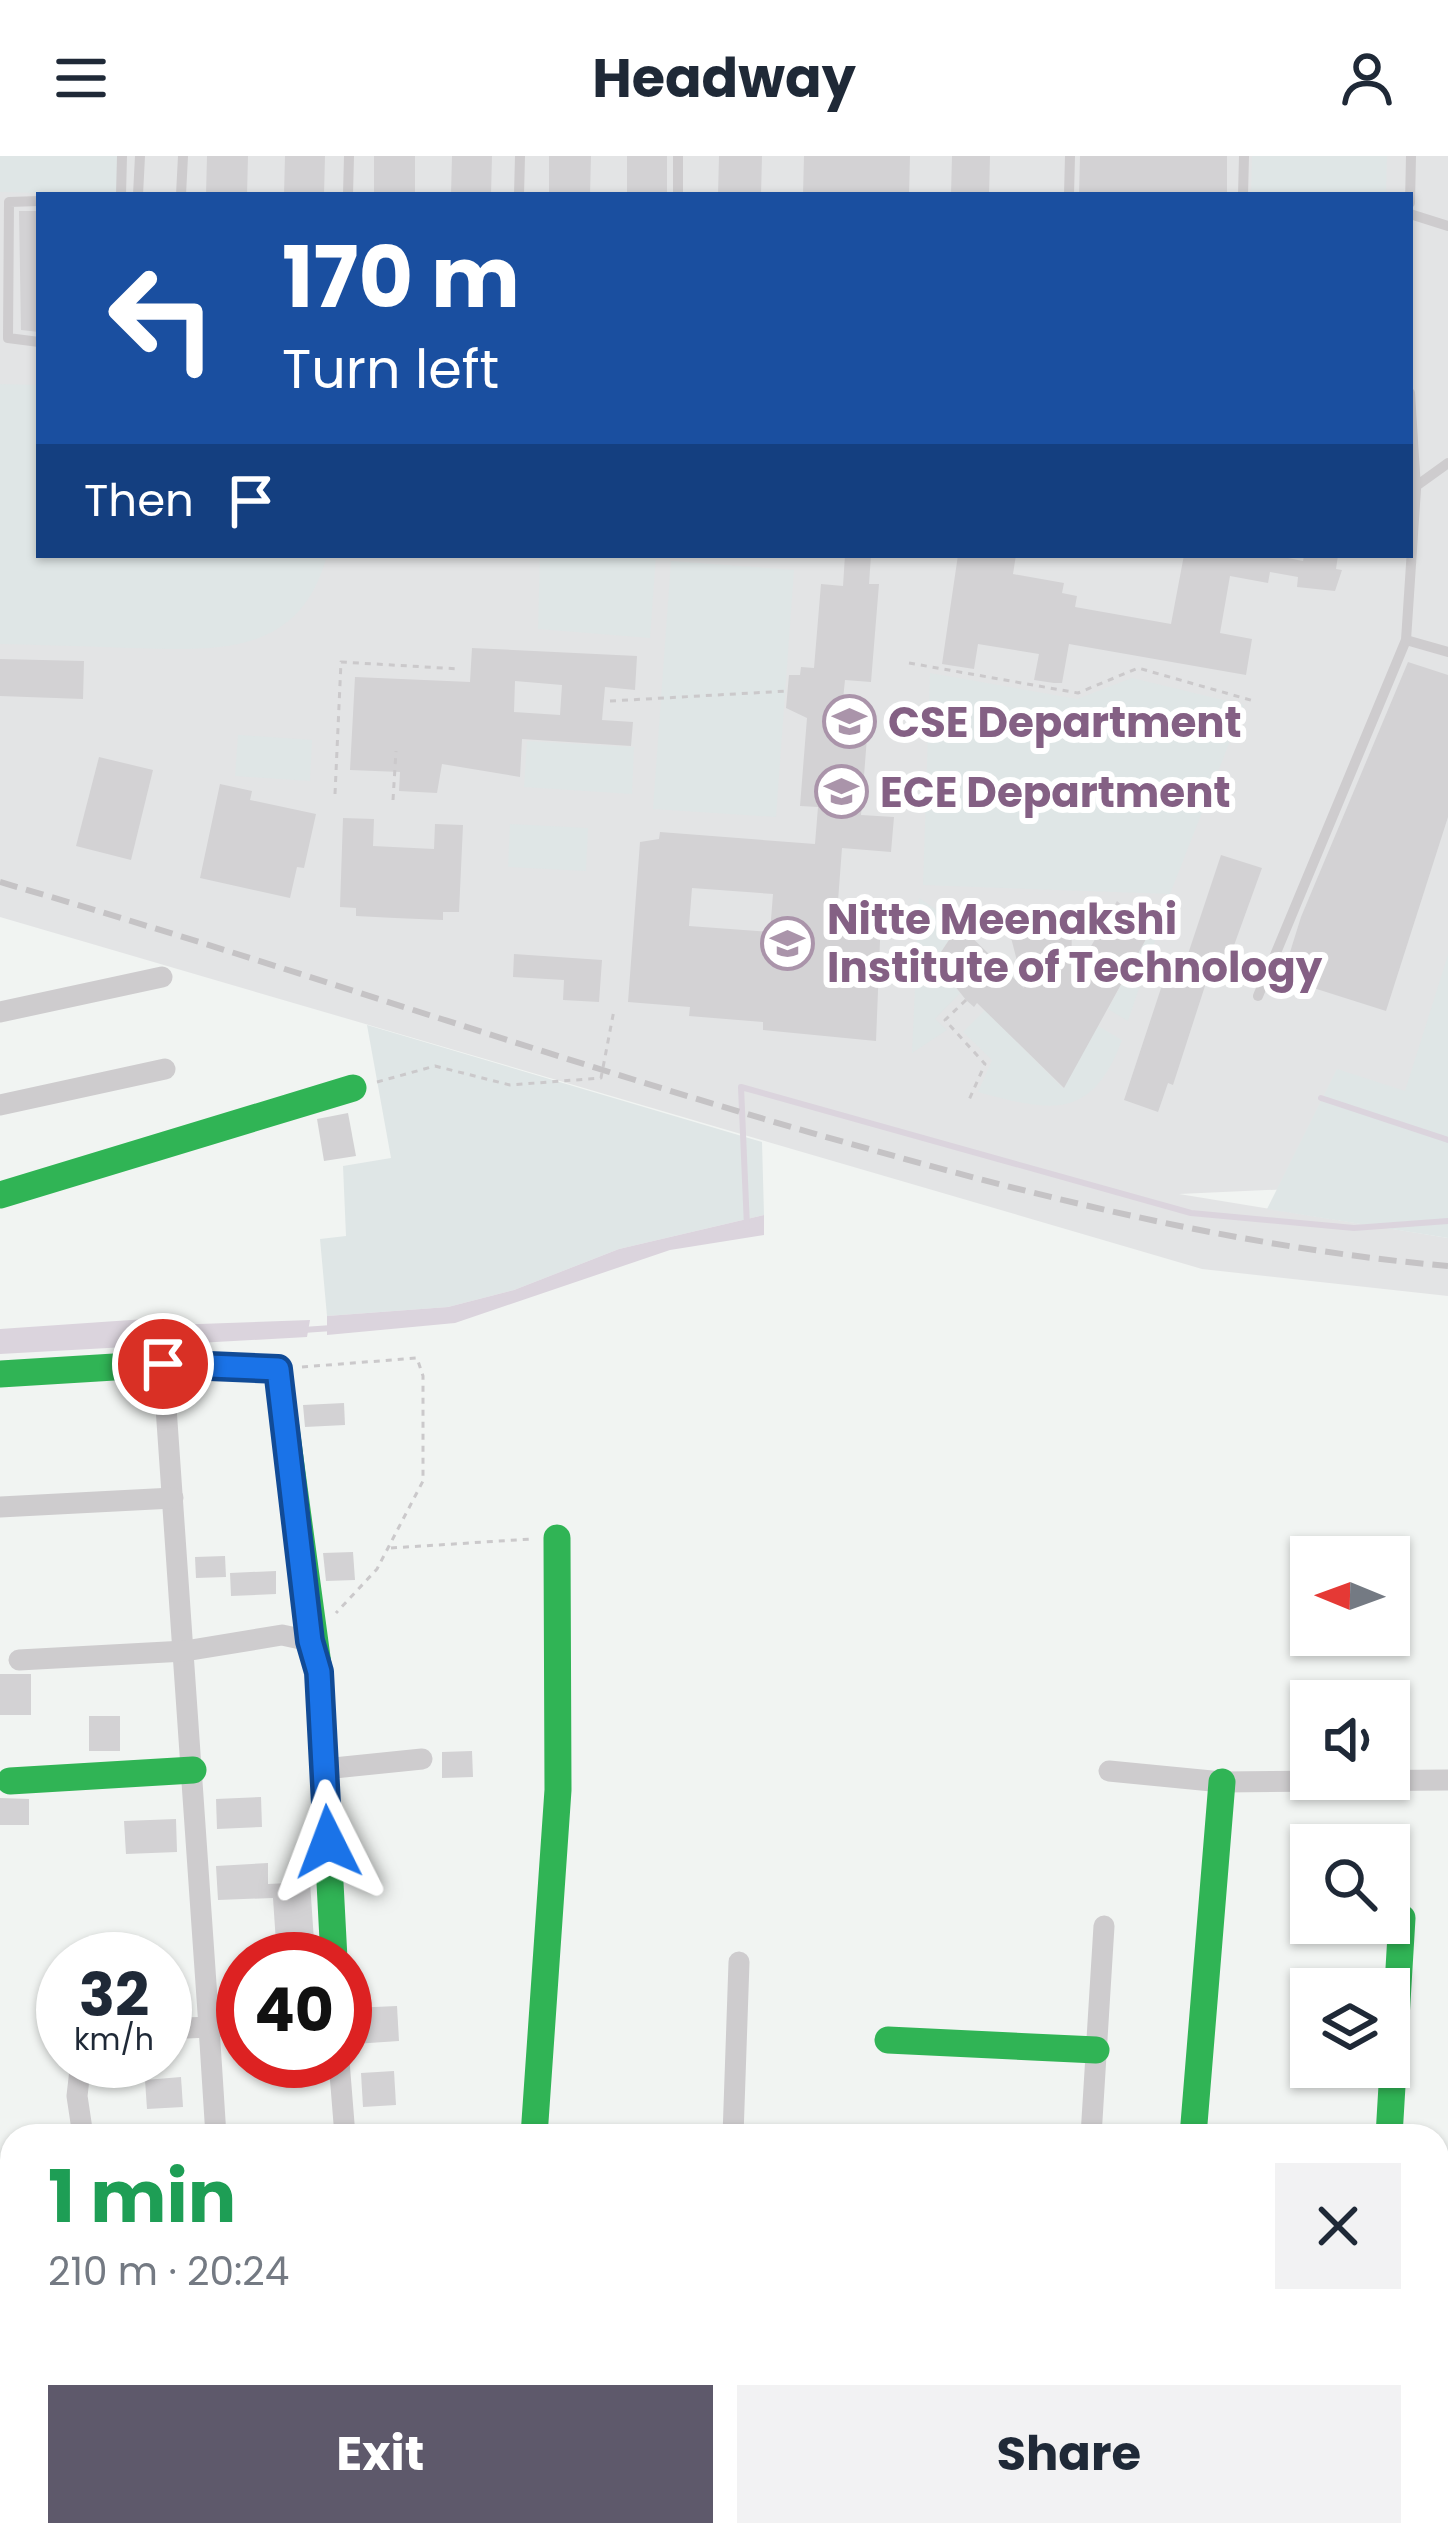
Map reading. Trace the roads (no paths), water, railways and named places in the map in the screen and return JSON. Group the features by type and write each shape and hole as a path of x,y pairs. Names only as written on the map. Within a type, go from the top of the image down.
{"street":[{"path":"0,1012 162,977"},
{"path":"0,1106 165,1069"},
{"path":"0,1195 353,1088"},
{"path":"163,1364 215,2124"},
{"path":"0,1374 163,1364 278,1369 310,1641 319,1672 333,1932"},
{"path":"0,1508 173,1498"},
{"path":"535,2124 558,1790 556,1538"},
{"path":"19,1660 185,1652 282,1635 310,1641"},
{"path":"324,1768 422,1759"},
{"path":"10,1781 193,1770"},
{"path":"1109,1772 1222,1782 1448,1780"},
{"path":"1194,2124 1222,1782"},
{"path":"1092,2124 1104,1926"},
{"path":"1390,2124 1400,1944"},
{"path":"733,2124 739,1962"},
{"path":"192,2028 216,2027"},
{"path":"888,2040 1096,2050"},
{"path":"78,2088 81,2124"},
{"path":"342,2088 345,2124"}],"lane":[{"path":"121,192 122,156"},
{"path":"139,192 140,156"},
{"path":"181,192 183,156"},
{"path":"348,192 349,156"},
{"path":"519,192 520,156"},
{"path":"678,156 678,192"},
{"path":"1069,192 1070,156"},
{"path":"1243,192 1244,156"},
{"path":"1410,192 1411,156"},
{"path":"36,201 10,202 8,338 36,342"},
{"path":"1413,215 1448,226"},
{"path":"1413,489 1448,463"},
{"path":"1258,996 1406,640 1410,558"},
{"path":"1406,640 1448,652"}],"waterway":[{"path":"747,1227 741,1087 1191,1213 1354,1228 1448,1221"},
{"path":"1321,1098 1448,1140"},
{"path":"303,1330 332,1328"}],"railway":[{"path":"0,882 651,1085 940,1169 1229,1235 1448,1266"}],"place":[{"name":"CSE Department","path":"849,722"},
{"name":"ECE Department","path":"841,792"},
{"name":"Nitte Meenakshi Institute of Technology","path":"788,943"}]}
